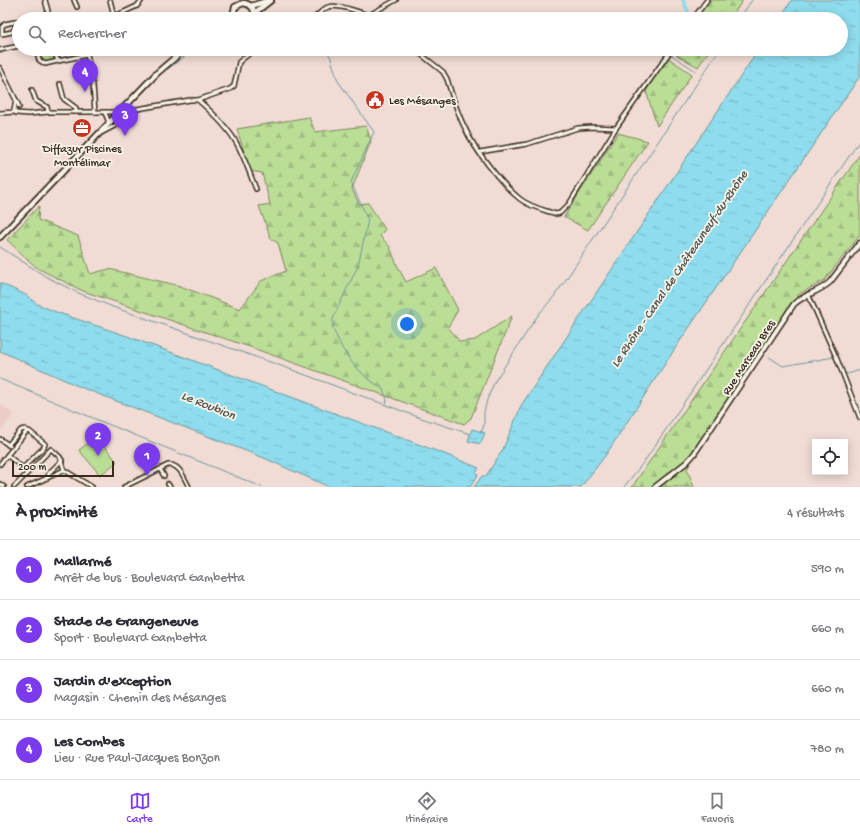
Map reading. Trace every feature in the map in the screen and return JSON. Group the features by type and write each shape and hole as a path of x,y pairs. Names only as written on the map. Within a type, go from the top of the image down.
{"main road":[{"path":"233,12 237,2 248,3 270,0"},
{"path":"257,12 259,8 270,0"},
{"path":"248,3 254,12"},
{"path":"0,237 157,73 177,56"}],"street":[{"path":"45,0 48,12"},
{"path":"74,0 77,7"},
{"path":"110,0 113,12"},
{"path":"123,12 137,6 142,0"},
{"path":"374,12 396,0"},
{"path":"698,12 707,0"},
{"path":"322,12 328,7 337,7 357,12"},
{"path":"12,22 5,24 2,27 2,34 12,32"},
{"path":"1,51 12,48"},
{"path":"38,56 38,59 45,64 79,56"},
{"path":"51,62 55,56"},
{"path":"56,56 58,61"},
{"path":"87,56 93,85 95,112"},
{"path":"99,134 117,125 137,109 198,100 230,89 234,86 239,62 246,56"},
{"path":"423,56 443,72 464,126 480,152 499,178 520,199 528,204 556,214 560,213 569,204 616,128 667,56"},
{"path":"0,68 16,100 17,110"},
{"path":"60,84 64,99 76,108 76,112"},
{"path":"32,90 36,101 47,107 48,112"},
{"path":"198,100 225,126 232,135 256,190"},
{"path":"17,110 24,114 48,112 120,112 122,117 129,115"},
{"path":"0,113 11,113 17,110"},
{"path":"105,113 108,120 108,125"},
{"path":"480,152 527,144 578,128 616,128"},
{"name":"Rue Marceau Bres","path":"655,487 687,462 694,454 794,304 800,298 824,287 830,282 860,242"},
{"path":"808,294 837,360 860,418"},
{"path":"7,454 23,468 44,447 45,444 26,429 21,430 8,445"},
{"path":"0,464 27,431"},
{"path":"0,439 13,448"},
{"path":"14,487 50,449 61,459 64,470 92,487"},
{"path":"47,478 49,473 61,459"},
{"path":"124,487 168,464 173,464 178,467 189,487"},
{"path":"160,469 164,476"},
{"path":"27,487 64,470"},
{"path":"0,484 4,487"},
{"path":"83,487 88,484"}],"shaded area":[{"path":"0,404 14,414 0,432"}],"green space":[{"path":"711,0 743,0 735,12 701,12 707,3"},
{"path":"40,56 54,56 52,60 47,62"},
{"path":"679,56 705,56 698,67"},
{"path":"668,58 692,74 657,126 646,91"},
{"path":"309,117 315,132 366,126 371,141 352,189 359,204 368,203 385,229 380,236 390,247 406,282 436,268 458,310 448,327 460,342 475,340 512,316 471,418 464,424 247,346 83,291 37,268 7,240 39,206 38,220 78,236 90,274 109,269 180,286 240,309 261,281 286,271 278,243 271,239 259,206 270,204 262,173 250,171 237,129"},
{"path":"618,133 648,141 588,230 564,217"},
{"path":"860,154 860,235 824,281 799,294 731,393 687,469 694,487 632,487"},
{"path":"97,436 117,462 100,475 79,450"}],"water":[{"name":"Le Rhône - Canal de Châteauneuf-du-Rhône","path":"792,0 860,0 860,76 678,344 605,456 581,487 474,487 482,476 486,476 503,449 522,404 754,56 848,56 848,12 784,12"},
{"name":"Le Roubion","path":"0,283 26,295 37,304 56,312 127,336 442,453 479,468 476,473 478,475 470,487 329,487 264,458 80,387 0,351"},
{"path":"472,429 485,433 480,444 468,441"}],"waterway":[{"path":"683,0 688,12"},
{"path":"744,12 752,0"},
{"path":"168,69 186,56"},
{"path":"330,56 338,81 374,132 351,182 368,220 358,266 333,319 333,329 342,348 353,364 366,377 383,389 387,400 386,405"},
{"path":"673,56 696,71"},
{"path":"481,433 484,425 484,412 487,400 495,381 538,315 565,281 715,56"},
{"path":"624,487 646,459 860,140"},
{"path":"0,247 45,276 76,292 113,307 287,368 418,417 470,434"},
{"path":"818,313 845,373 848,374 860,370"},
{"path":"769,357 783,366 834,357"},
{"path":"0,379 262,487"}],"tunnel":[{"path":"164,476 168,484"}],"place":[{"name":"Les Combes","path":"85,92"},
{"name":"Les Mésanges","path":"375,100"},
{"name":"Diffazur Piscines Montélimar","path":"82,128"},
{"name":"Jardin d'exception","path":"125,136"},
{"name":"Stade de Grangeneuve","path":"98,456"},
{"name":"Mallarmé","path":"147,476"}]}
